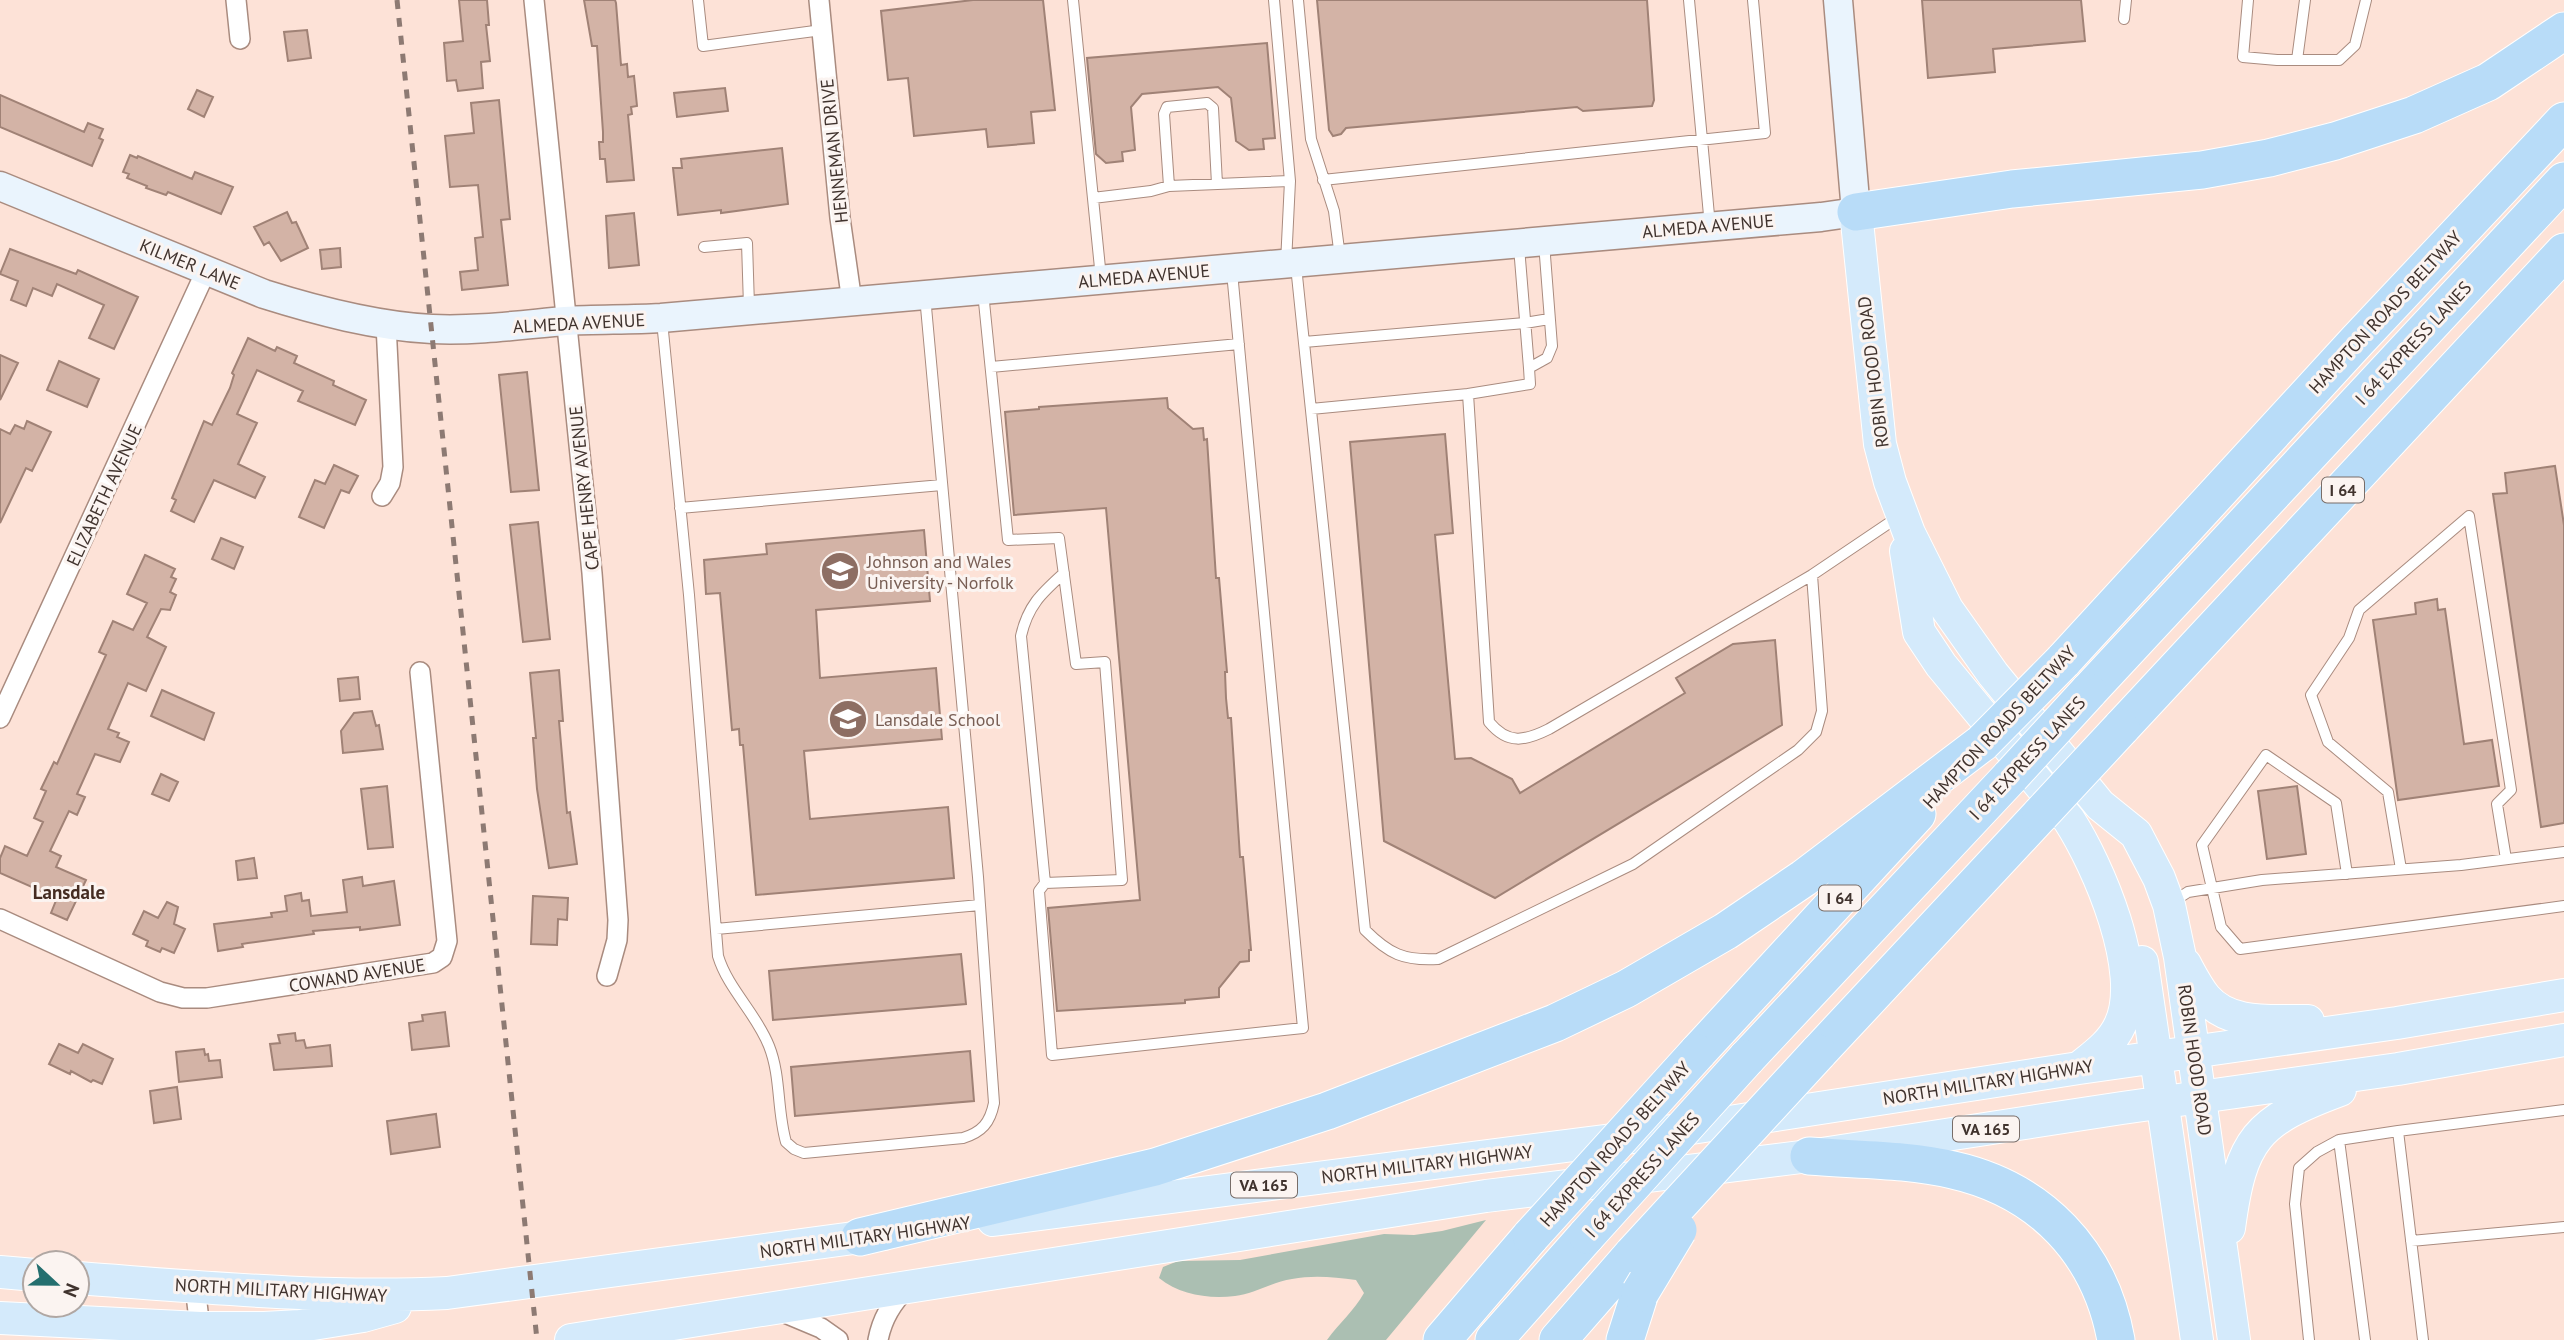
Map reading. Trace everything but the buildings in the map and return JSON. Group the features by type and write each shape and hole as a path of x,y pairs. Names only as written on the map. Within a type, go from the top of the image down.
{"highway":[{"path":"1856,212 2012,189 2202,170 2269,158 2336,141 2414,115 2488,82 2564,31"},
{"name":"HAMPTON ROADS BELTWAY","path":"1442,1340 1531,1236 1982,743 2063,661 2357,341 2564,121"},
{"name":"I 64 EXPRESS LANES","path":"1494,1340 1746,1059 2564,181"},
{"name":"I 64","path":"1558,1340 1633,1254 1818,1053 2564,253"},
{"path":"860,1237 1155,1167 1327,1111 1555,1023 1626,989 1726,931 1804,878 1982,743"},
{"path":"1625,1340 1640,1293 1662,1252 1737,1141"},
{"path":"1810,1156 1952,1170 2007,1189 2057,1224 2077,1246 2101,1287 2116,1340"}],"main road":[{"name":"ROBIN HOOD ROAD","path":"1856,212 1876,419 1880,444 1901,515 1936,588 1968,641 2100,805 2136,834 2159,878 2169,905 2180,957 2234,1340"},
{"path":"1901,515 1919,632 1941,665 2069,820 2087,847 2100,876 2123,953 2128,993 2120,1025 2110,1040 2079,1068"},
{"name":"ROBIN HOOD ROAD","path":"2100,805 2140,947 2197,1340"},
{"path":"2180,957 2213,1004 2242,1019 2397,1023"},
{"name":"NORTH MILITARY HIGHWAY","path":"91,1279 321,1295 447,1293 1606,1140 2397,1023 2564,995"},
{"name":"VA 165","path":"571,1340 1486,1196 1810,1156 2399,1069 2564,1040"},
{"path":"2224,1268 2239,1169 2252,1144 2267,1126 2297,1106 2399,1069"},
{"path":"0,1272 21,1274"},
{"name":"VA 165","path":"0,1318 201,1334 300,1326 363,1316 447,1293"}],"street":[{"path":"236,0 240,39"},
{"name":"CAPE HENRY AVENUE","path":"534,0 600,668 618,920 617,940 607,976"},
{"name":"HENNEMAN DRIVE","path":"819,0 840,218 852,302"},
{"name":"ROBIN HOOD ROAD","path":"1838,0 1856,212"},
{"name":"KILMER LANE","path":"0,186 264,294 307,307 386,324 430,329"},
{"name":"ALMEDA AVENUE","path":"430,329 478,329 567,321 661,318 1856,212"},
{"name":"ELIZABETH AVENUE","path":"0,718 206,271"},
{"path":"382,496 390,483 393,467 386,324"},
{"name":"COWAND AVENUE","path":"0,919 160,992 183,998 206,998 433,963 442,957 447,941 430,795 420,672"},
{"path":"195,1286 201,1334"},
{"path":"878,1340 887,1311 895,1298 907,1288"},
{"path":"774,1309 821,1328 838,1340"}],"lane":[{"path":"698,0 703,46 822,30"},
{"path":"1073,0 1101,280"},
{"path":"1274,0 1290,181 1291,263 1304,342 1365,930 1383,948 1412,960 1438,959 1633,864 1798,750 1816,732 1822,711 1812,575"},
{"path":"1298,0 1311,139 1334,211 1340,258"},
{"path":"1689,0 1710,226"},
{"path":"1323,180 1765,132 1753,0"},
{"path":"2124,19 2126,0"},
{"path":"2248,0 2243,57 2297,60 2339,60 2355,45 2366,0"},
{"path":"2297,60 2305,0"},
{"path":"1169,186 1164,114 1167,107 1207,103 1213,108 1217,184"},
{"path":"1093,198 1151,191 1169,186 1290,181"},
{"path":"1528,368 1546,358 1552,346 1549,319 1531,242"},
{"path":"1311,408 1468,394 1530,384 1525,323 1531,242"},
{"path":"704,247 747,243 750,310"},
{"path":"1064,573 1041,594 1026,615 1021,636 1045,883 1039,891 1052,1055 1303,1028 1231,268"},
{"path":"983,290 1008,540 1059,538 1076,664 1104,662 1122,880 1045,883"},
{"path":"661,318 718,956 723,973 769,1046 786,1142 804,1153 962,1138 985,1127 994,1104 980,905 925,296"},
{"path":"1304,342 1549,319"},
{"path":"991,367 1239,344"},
{"path":"1468,394 1489,722 1498,732 1513,739 1532,737 1812,575 1901,515"},
{"path":"680,508 942,485"},
{"path":"2401,869 2388,792 2328,742 2311,695 2349,638 2359,610 2469,516 2511,790 2497,804 2506,859"},
{"path":"2347,874 2336,803 2266,755 2202,845 2221,927 2240,949 2564,906"},
{"path":"2169,905 2188,892 2262,880 2564,852"},
{"path":"716,929 980,905"},
{"path":"2309,1340 2295,1204 2299,1168 2317,1152 2340,1140 2564,1110"},
{"path":"2398,1131 2423,1340"},
{"path":"2340,1140 2365,1340"},
{"path":"2411,1241 2564,1227"}],"green space":[{"path":"1486,1220 1386,1340 1327,1340 1364,1293 1356,1280 1300,1278 1242,1295 1215,1297 1185,1292 1159,1278 1163,1267 1178,1261 1240,1260 1384,1234 1414,1235 1442,1231"}],"railway":[{"path":"397,0 537,1340"}],"place":[{"name":"Johnson and Wales University - Norfolk","path":"840,571"},
{"name":"Lansdale School","path":"848,719"}],"district":[{"name":"Lansdale","path":"69,892"}]}
